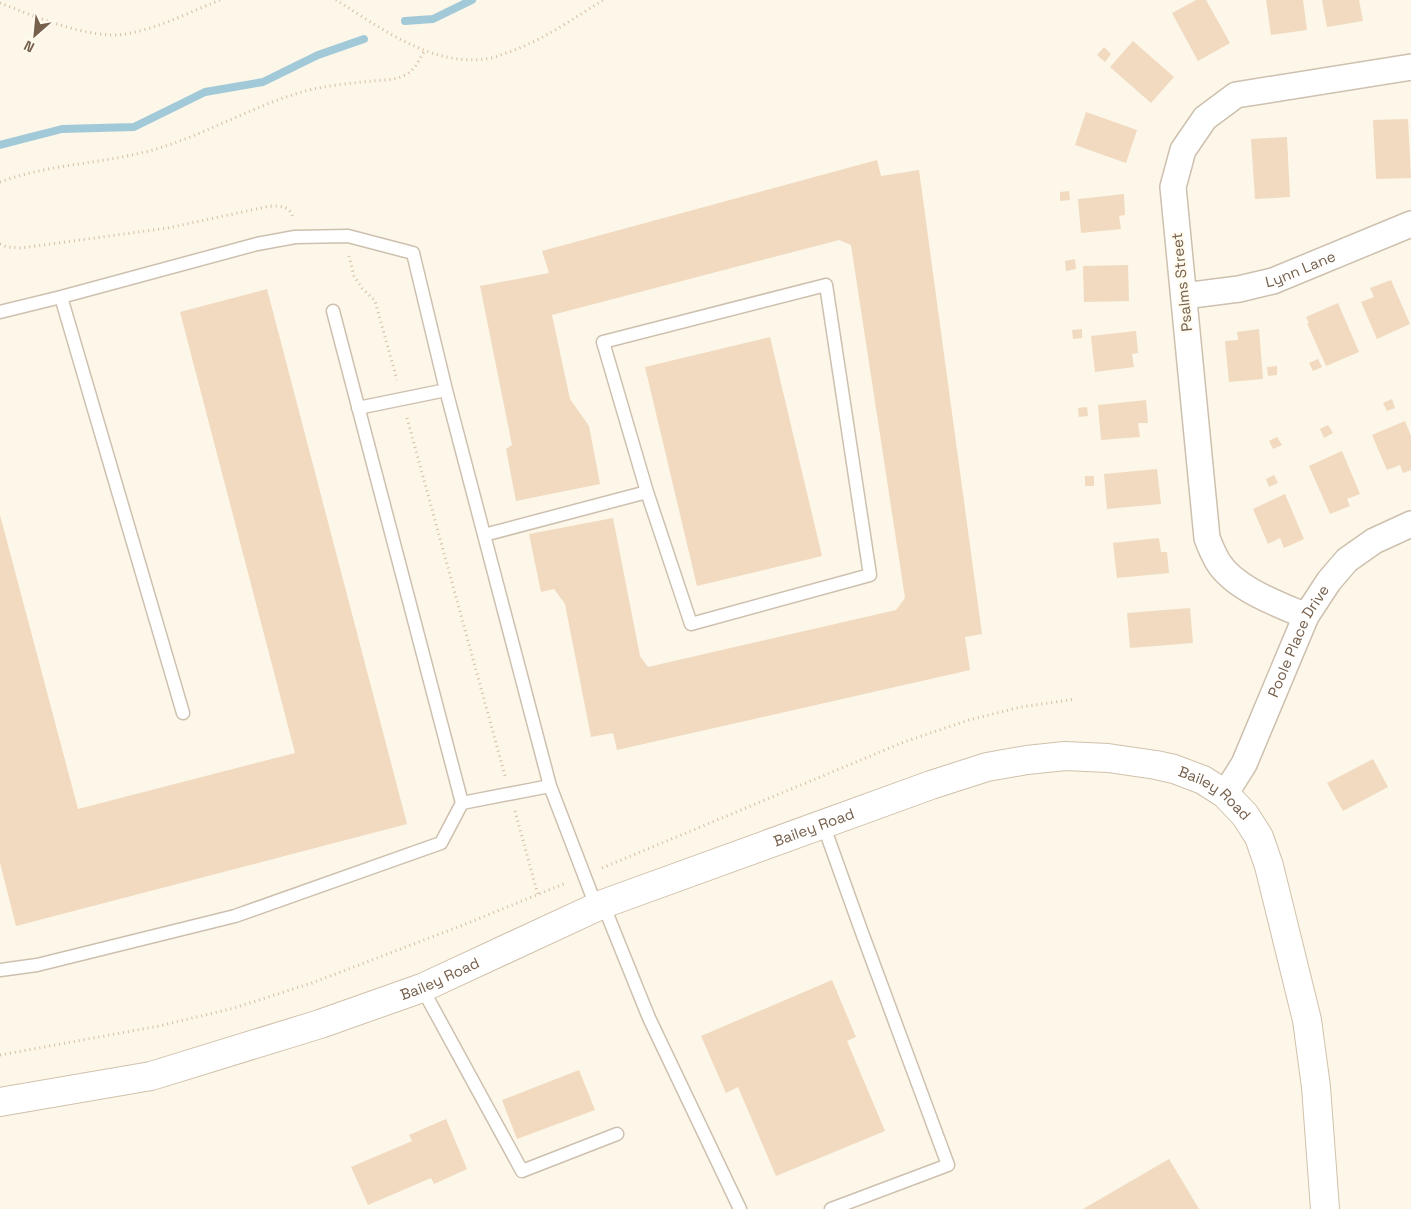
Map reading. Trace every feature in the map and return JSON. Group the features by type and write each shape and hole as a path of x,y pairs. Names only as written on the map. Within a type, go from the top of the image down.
{"street":[{"name":"Psalms Street","path":"1306,616 1246,588 1219,563 1207,538 1173,188 1184,150 1205,118 1236,95 1411,67"},
{"name":"Lynn Lane","path":"1184,296 1239,289 1273,281 1411,224"},
{"name":"Poole Place Drive","path":"1225,794 1244,764 1306,616 1329,581 1347,560 1374,541 1411,524"},
{"name":"Bailey Road","path":"0,1102 150,1076 320,1024 422,988 599,905 931,785 987,767 1065,756 1108,758 1174,769 1203,780 1225,794 1245,815 1259,837 1269,866 1307,1020 1316,1088 1325,1209"}],"lane":[{"path":"0,312 257,244 295,237 348,236 413,253 446,390 550,786 599,905 649,1018 740,1209"},
{"path":"826,285 870,575 691,624 648,492 603,342 826,285"},
{"path":"61,297 183,712"},
{"path":"0,970 37,966 235,916 441,843 462,804 333,311"},
{"path":"358,408 446,390"},
{"path":"484,535 648,492"},
{"path":"462,804 550,786"},
{"path":"823,824 948,1165 831,1209"},
{"path":"422,988 522,1171 617,1134"}],"path":[{"path":"0,3 38,18 75,29 107,35 144,30 220,0"},
{"path":"336,0 387,31 424,50 452,58 472,60 491,58 537,40 603,0"},
{"path":"0,182 17,176 69,165 150,151 291,96 314,89 404,76 411,72 424,50"},
{"path":"0,244 7,247 21,248 120,235 168,228 270,206 282,206 292,213 295,237"},
{"path":"348,236 350,263 354,276 362,288 375,301 538,895"},
{"path":"612,864 904,742 969,720 1021,707 1076,699"},
{"path":"0,1055 159,1026 234,1008 312,984 560,885"}],"building":[{"path":"1196,0 1206,0 1230,43 1198,61 1172,13"},
{"path":"1266,0 1303,0 1307,30 1271,35"},
{"path":"1322,0 1359,0 1363,21 1327,27"},
{"path":"1133,41 1174,77 1151,103 1110,67"},
{"path":"1104,47 1111,54 1105,62 1097,55"},
{"path":"1086,112 1137,130 1126,163 1075,145"},
{"path":"1408,119 1411,178 1376,179 1373,120"},
{"path":"1287,137 1290,197 1255,199 1251,139"},
{"path":"877,160 881,176 919,170 982,634 965,637 970,670 617,750 613,733 591,737 565,604 554,589 541,592 529,534 613,518 640,656 648,667 896,610 905,598 851,245 839,240 552,315 570,399 589,426 600,484 516,501 506,449 512,445 480,286 549,273 542,251"},
{"path":"1069,191 1070,200 1060,201 1060,192"},
{"path":"1124,194 1125,215 1119,216 1121,229 1081,233 1078,199"},
{"path":"1075,259 1076,269 1066,271 1065,261"},
{"path":"1128,265 1129,301 1084,302 1083,266"},
{"path":"1391,280 1410,324 1377,339 1361,302 1374,297 1370,288"},
{"path":"267,289 407,824 16,926 0,863 0,515 78,809 295,753 180,312"},
{"path":"1338,303 1359,352 1326,366 1306,317"},
{"path":"1082,329 1082,338 1073,339 1072,330"},
{"path":"1259,329 1263,379 1229,382 1225,341 1238,340 1237,332"},
{"path":"1136,331 1138,353 1132,354 1134,367 1095,372 1091,336"},
{"path":"770,337 822,556 697,586 645,367"},
{"path":"1318,359 1322,367 1313,371 1309,363"},
{"path":"1277,366 1277,375 1268,376 1267,367"},
{"path":"1392,399 1395,408 1387,411 1383,403"},
{"path":"1146,400 1148,423 1138,423 1140,437 1101,440 1098,405"},
{"path":"1087,407 1088,416 1079,417 1078,408"},
{"path":"1405,421 1411,436 1411,470 1403,473 1400,465 1387,470 1372,435"},
{"path":"1328,425 1333,433 1324,438 1320,429"},
{"path":"1277,437 1282,445 1273,449 1269,441"},
{"path":"1342,451 1360,494 1347,499 1350,506 1330,514 1309,466"},
{"path":"1157,469 1161,504 1107,509 1104,474"},
{"path":"1274,475 1278,483 1269,487 1266,479"},
{"path":"1085,476 1094,476 1094,486 1085,486"},
{"path":"1285,494 1304,539 1284,548 1280,538 1268,544 1253,509"},
{"path":"1159,538 1161,552 1167,552 1169,573 1117,578 1113,543"},
{"path":"1190,608 1193,643 1130,648 1127,613"},
{"path":"1373,759 1388,787 1343,811 1327,783"},
{"path":"832,980 856,1037 847,1041 885,1131 776,1176 738,1087 726,1093 701,1036"},
{"path":"579,1070 595,1110 517,1139 502,1100"},
{"path":"446,1119 467,1169 434,1184 431,1178 368,1205 351,1167 412,1141 409,1135"},
{"path":"1169,1159 1199,1209 1083,1209"}],"waterway":[{"path":"405,21 433,19 472,0"},
{"path":"0,145 62,129 134,127 205,92 263,82 318,55 364,39"}]}
